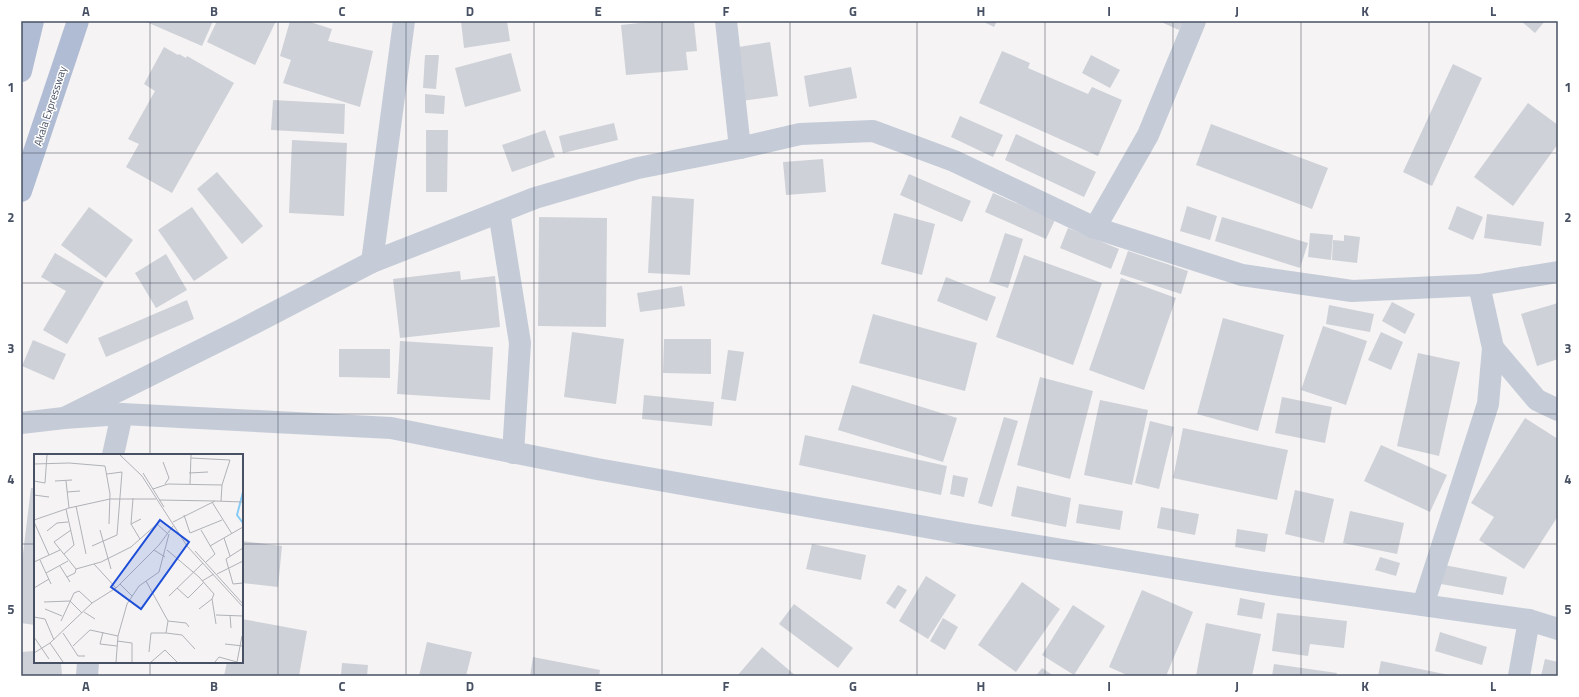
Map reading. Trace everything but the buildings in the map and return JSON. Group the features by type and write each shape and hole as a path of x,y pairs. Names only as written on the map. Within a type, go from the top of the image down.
{"main road":[{"path":"21,71 33,21"},
{"name":"Akala Expressway","path":"21,191 78,21"}],"street":[{"path":"372,262 404,21"},
{"path":"726,21 740,148"},
{"path":"1095,228 1148,135 1195,21"},
{"path":"64,418 372,262 535,198 638,168 740,148 800,134 873,131 954,161 1095,228 1242,275 1352,291 1479,285 1558,272"},
{"path":"499,212 520,343 513,453"},
{"path":"1423,605 1488,404 1493,348 1479,285"},
{"path":"1493,348 1537,400 1558,410"},
{"path":"112,454 122,414"},
{"path":"21,423 122,414 391,428 597,470 965,534 1259,582 1529,620 1558,629"},
{"path":"1519,676 1529,620"},
{"path":"87,676 88,663"}]}
